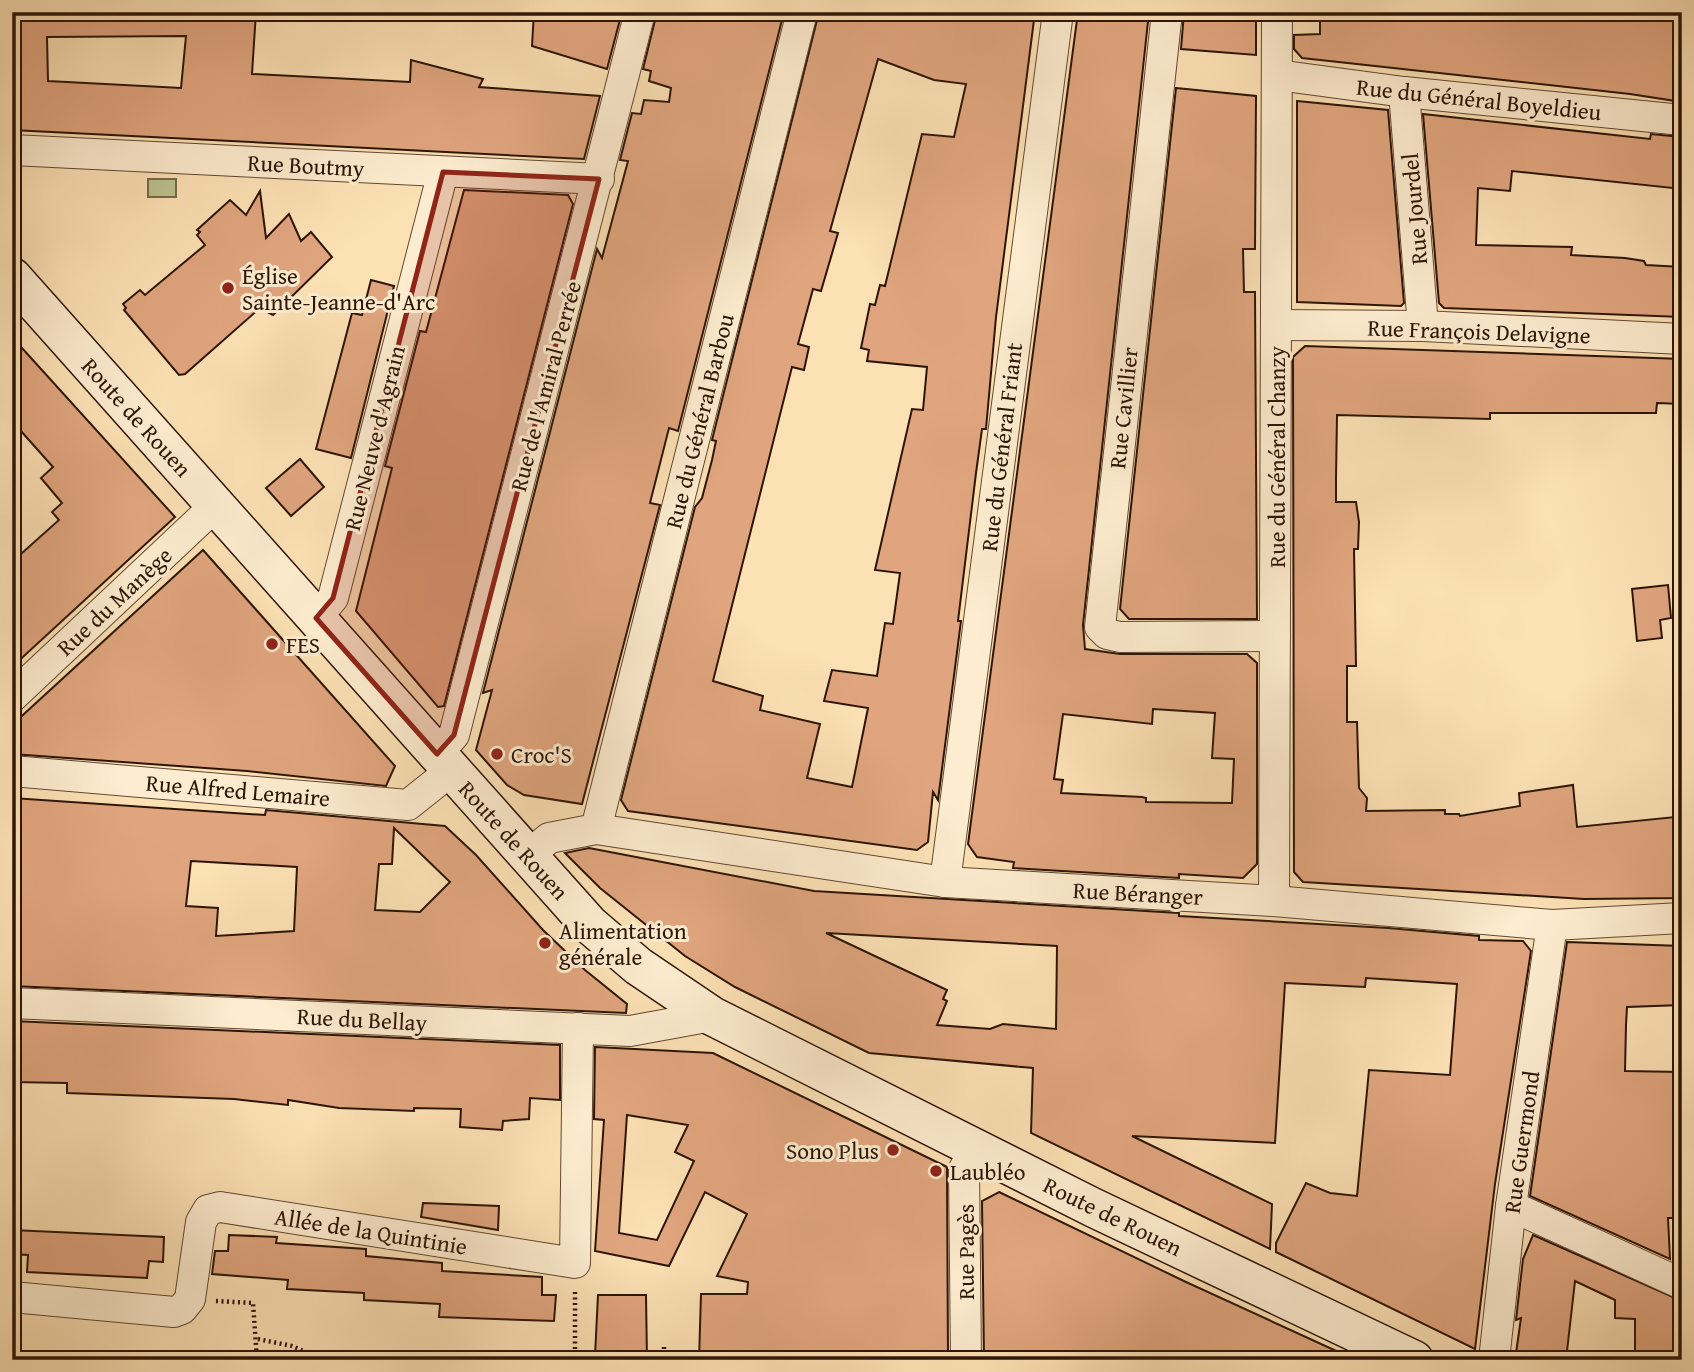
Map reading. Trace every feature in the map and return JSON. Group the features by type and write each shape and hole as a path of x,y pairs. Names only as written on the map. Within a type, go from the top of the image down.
{"main road":[{"name":"Route de Rouen","path":"12,278 589,924 638,966 712,1016 1094,1208 1414,1360"}],"street":[{"name":"Rue de l'Amiral Perrée","path":"445,762 599,179 640,12"},
{"name":"Rue du Général Barbou","path":"596,829 802,12"},
{"name":"Rue du Général Friant","path":"945,882 1058,12"},
{"name":"Rue Cavillier","path":"1167,12 1100,627 1107,634 1120,637 1275,636"},
{"name":"Rue du Général Chanzy","path":"1274,901 1277,12"},
{"name":"Rue du Général Boyeldieu","path":"1277,75 1404,92 1682,121"},
{"name":"Rue Jourdel","path":"1404,92 1423,326"},
{"name":"Rue Boutmy","path":"12,150 599,179"},
{"name":"Rue Neuve d'Agrain","path":"316,618 333,598 443,172"},
{"name":"Rue François Delavigne","path":"1276,326 1423,326 1682,339"},
{"name":"Rue du Manège","path":"12,697 216,505"},
{"name":"Rue Alfred Lemaire","path":"12,771 408,804 445,762"},
{"name":"Rue Béranger","path":"528,856 549,838 596,829 945,882 1274,901 1552,925 1682,918"},
{"name":"Rue Guermond","path":"1494,1360 1511,1206 1552,925"},
{"name":"Rue du Bellay","path":"12,1003 630,1031 712,1016"},
{"path":"575,1263 578,1028"},
{"name":"Rue Pagès","path":"966,1360 964,1169 975,1147"},
{"path":"1511,1206 1682,1284"},
{"name":"Allée de la Quintinie","path":"190,1299 201,1222 208,1210 220,1207 575,1263"},
{"path":"12,1297 174,1312 183,1309 190,1299"}],"path":[{"path":"575,1263 575,1360"},
{"path":"190,1299 253,1303 258,1339 257,1360"},
{"path":"258,1339 292,1346 324,1360"},
{"path":"664,1347 664,1360"}],"highlighted area":[{"path":"443,172 599,179 454,735 437,754 316,618 333,598"}],"green space":[{"path":"148,179 176,179 176,197 148,197"}],"building":[{"path":"12,12 256,12 252,74 410,82 411,60 483,79 479,87 600,96 584,159 12,130","holes":["186,36 181,88 48,81 47,37"]},
{"path":"534,12 622,12 607,69 532,46"},
{"path":"657,12 784,12 678,431 669,428 650,503 660,505 582,804 524,795 507,785 476,750 492,690 483,693 597,249 602,258 628,161 620,160 632,113 641,114 644,100 669,102 671,88 649,81 651,71 643,69"},
{"path":"819,12 1035,12 996,317 986,429 982,429 976,473 958,621 961,621 938,800 933,792 928,842 917,850 628,811 621,800 695,507 702,498 712,460 716,441 712,440","holes":["878,59 934,80 966,84 954,137 922,134 885,286 880,285 875,305 870,304 861,348 869,350 867,361 927,367 923,410 912,409 875,570 900,573 893,624 885,623 877,676 832,670 824,701 868,708 852,787 807,778 820,724 760,710 763,696 713,681 792,367 804,370 809,347 798,344 813,289 821,291 838,233 830,231"]},
{"path":"1078,12 1149,12 1083,625 1085,649 1120,654 1247,654 1257,663 1257,864 1243,878 1179,874 1179,878 1013,868 1014,862 977,857 968,844","holes":["1153,709 1215,713 1212,758 1234,759 1232,803 1146,802 1146,798 1142,797 1061,793 1063,780 1054,779 1063,714 1152,724"]},
{"path":"1184,12 1256,12 1256,55 1181,49"},
{"path":"1320,12 1682,12 1682,102 1302,58 1294,49 1294,35 1320,34"},
{"path":"1176,88 1256,96 1255,249 1243,249 1244,292 1255,292 1257,619 1129,619 1120,609"},
{"path":"1297,101 1388,110 1404,303 1401,306 1297,302"},
{"path":"1423,114 1650,139 1651,134 1682,137 1682,189 1512,171 1510,191 1478,188 1476,245 1572,247 1571,255 1625,258 1644,261 1646,265 1682,267 1682,317 1444,308 1439,303"},
{"path":"464,190 568,195 573,204 444,706 438,707 356,611 392,468 385,466 420,331 426,332"},
{"name":"Église Sainte-Jeanne-d'Arc","path":"260,191 266,238 289,214 301,241 311,232 332,257 273,315 260,308 185,374 179,375 124,310 126,308 123,304 140,290 145,295 205,245 197,235 200,232 197,230 230,200 246,215"},
{"path":"371,280 394,286 351,458 316,449 352,313 362,315"},
{"path":"12,337 175,517 12,667 12,562 59,520 52,512 62,503 41,478 53,467 12,421"},
{"path":"1305,346 1682,359 1682,404 1657,403 1656,413 1490,413 1490,419 1337,415 1336,502 1356,502 1359,522 1358,549 1354,549 1356,666 1347,666 1347,722 1357,722 1359,788 1367,798 1366,811 1445,810 1445,814 1460,816 1520,806 1519,793 1573,785 1577,827 1675,817 1682,858 1682,898 1584,899 1303,882 1294,872 1293,357"},
{"path":"300,459 324,487 291,516 266,488"},
{"path":"203,550 395,766 386,786 247,771 12,754 12,725"},
{"path":"1668,585 1671,618 1660,620 1662,638 1637,641 1632,589"},
{"path":"12,798 265,815 266,810 445,826 476,855 543,930 585,970 627,1004 626,1013 12,986 12,898 17,848 12,847","holes":["394,828 450,882 420,912 375,910 379,864 392,864","191,861 297,867 294,931 216,936 218,908 186,906"]},
{"path":"589,848 814,891 1179,913 1179,916 1388,928 1479,936 1479,940 1523,941 1531,951 1495,1184 1475,1349 1276,1252 1276,1243 1306,1183 1330,1193 1357,1196 1369,1070 1450,1075 1457,984 1366,978 1365,987 1285,983 1275,1143 1132,1136 1272,1204 1270,1249 1031,1133 1033,1068 869,1053 735,987 685,956 600,888 565,853","holes":["826,933 1057,946 1056,1029 1003,1024 990,1029 937,1025 947,1001 943,999 947,990"]},
{"path":"1567,942 1682,946 1682,1005 1627,1007 1626,1025 1625,1071 1682,1072 1682,1218 1668,1218 1670,1259 1530,1196"},
{"path":"12,1021 560,1045 560,1100 530,1098 529,1119 503,1121 502,1130 460,1127 461,1109 414,1108 414,1111 339,1108 288,1100 288,1105 234,1099 67,1093 67,1083 12,1082"},
{"path":"595,1047 713,1053 947,1167 948,1360 889,1360 889,1354 803,1355 803,1360 699,1360 701,1294 747,1294 748,1282 717,1276 747,1214 705,1192 669,1266 595,1251 604,1120 594,1119","holes":["627,1115 688,1125 675,1152 694,1161 657,1240 619,1233"]},
{"path":"999,1192 1356,1360 984,1360 982,1201"},
{"path":"423,1203 499,1206 498,1230 421,1217"},
{"path":"12,1230 164,1237 163,1262 149,1261 147,1278 27,1272 28,1255 12,1254"},
{"path":"229,1235 277,1237 276,1243 366,1249 366,1256 442,1263 442,1271 542,1277 542,1295 556,1295 554,1321 439,1317 440,1304 364,1300 364,1293 287,1289 288,1280 212,1274 215,1251 228,1251"},
{"path":"1533,1235 1682,1301 1682,1360 1635,1360 1635,1319 1615,1318 1615,1300 1575,1281 1566,1360 1515,1360 1521,1318 1516,1320 1523,1259"},
{"path":"598,1295 646,1295 647,1360 598,1360 595,1356"}],"place":[{"name":"Église Sainte-Jeanne-d'Arc","path":"228,288"},
{"name":"FES","path":"272,644"},
{"name":"Croc'S","path":"497,754"},
{"name":"Alimentation générale","path":"545,943"},
{"name":"Sono Plus","path":"893,1150"},
{"name":"Laubléo","path":"936,1171"}]}
